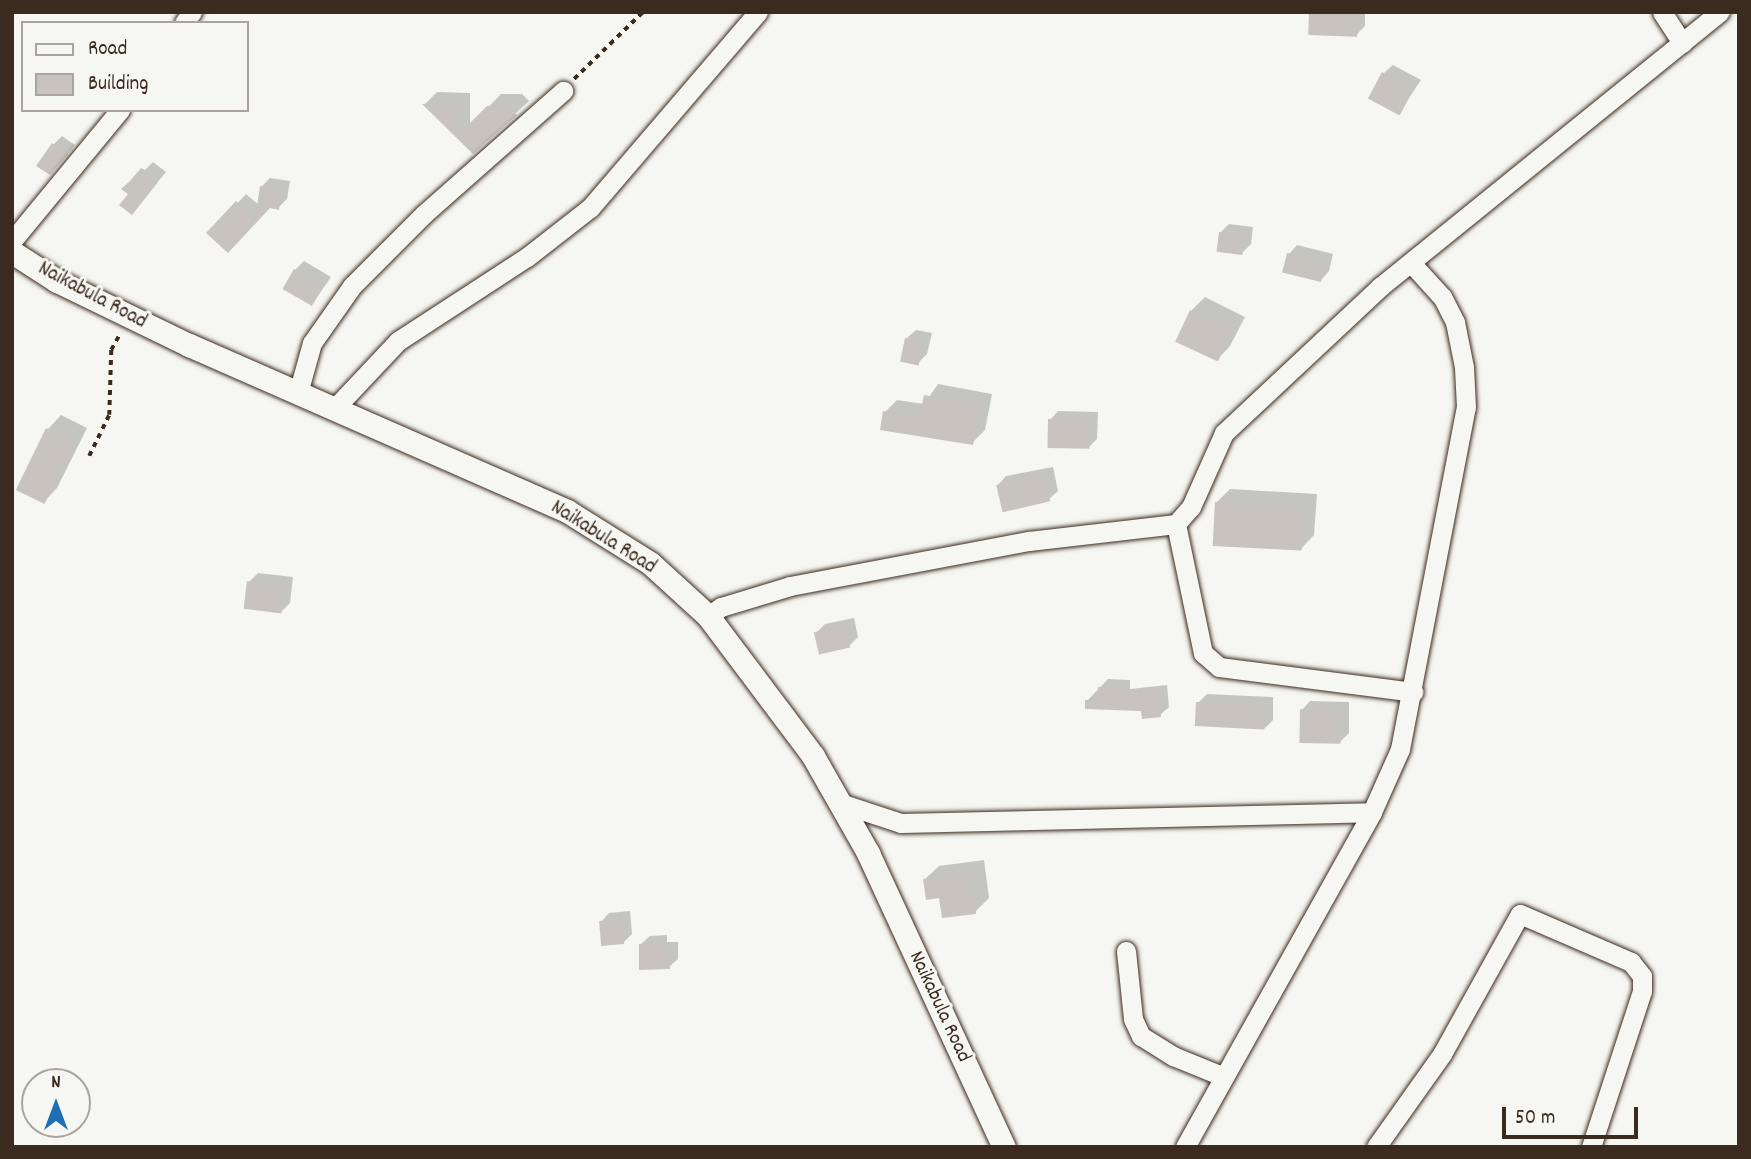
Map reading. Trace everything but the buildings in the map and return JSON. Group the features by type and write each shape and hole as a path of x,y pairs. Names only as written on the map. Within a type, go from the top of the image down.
{"street":[{"path":"334,409 398,341 527,257 590,208 758,12"},
{"path":"1662,12 1682,43"},
{"path":"708,617 721,607 790,586 1030,541 1176,524 1191,507 1224,433 1380,288 1720,12"},
{"path":"298,393 312,343 352,286 424,214 562,91"},
{"path":"12,241 118,112"},
{"name":"Naikabula Road","path":"12,252 57,281 130,317 568,511 650,563 708,617 813,756 868,853 1004,1147"},
{"path":"1185,1147 1222,1076 1372,812 1400,749 1462,443 1466,388 1455,322 1442,297 1412,264"},
{"path":"1176,524 1203,653 1219,667 1413,692"},
{"path":"840,803 901,823 1372,812"},
{"path":"1376,1147 1447,1046 1520,914 1631,962 1642,976 1642,991 1591,1147"},
{"path":"1126,951 1133,1019 1141,1036 1172,1056 1222,1076"}],"path":[{"path":"562,91 643,12"},
{"path":"89,456 109,415 111,350 130,317"}]}
